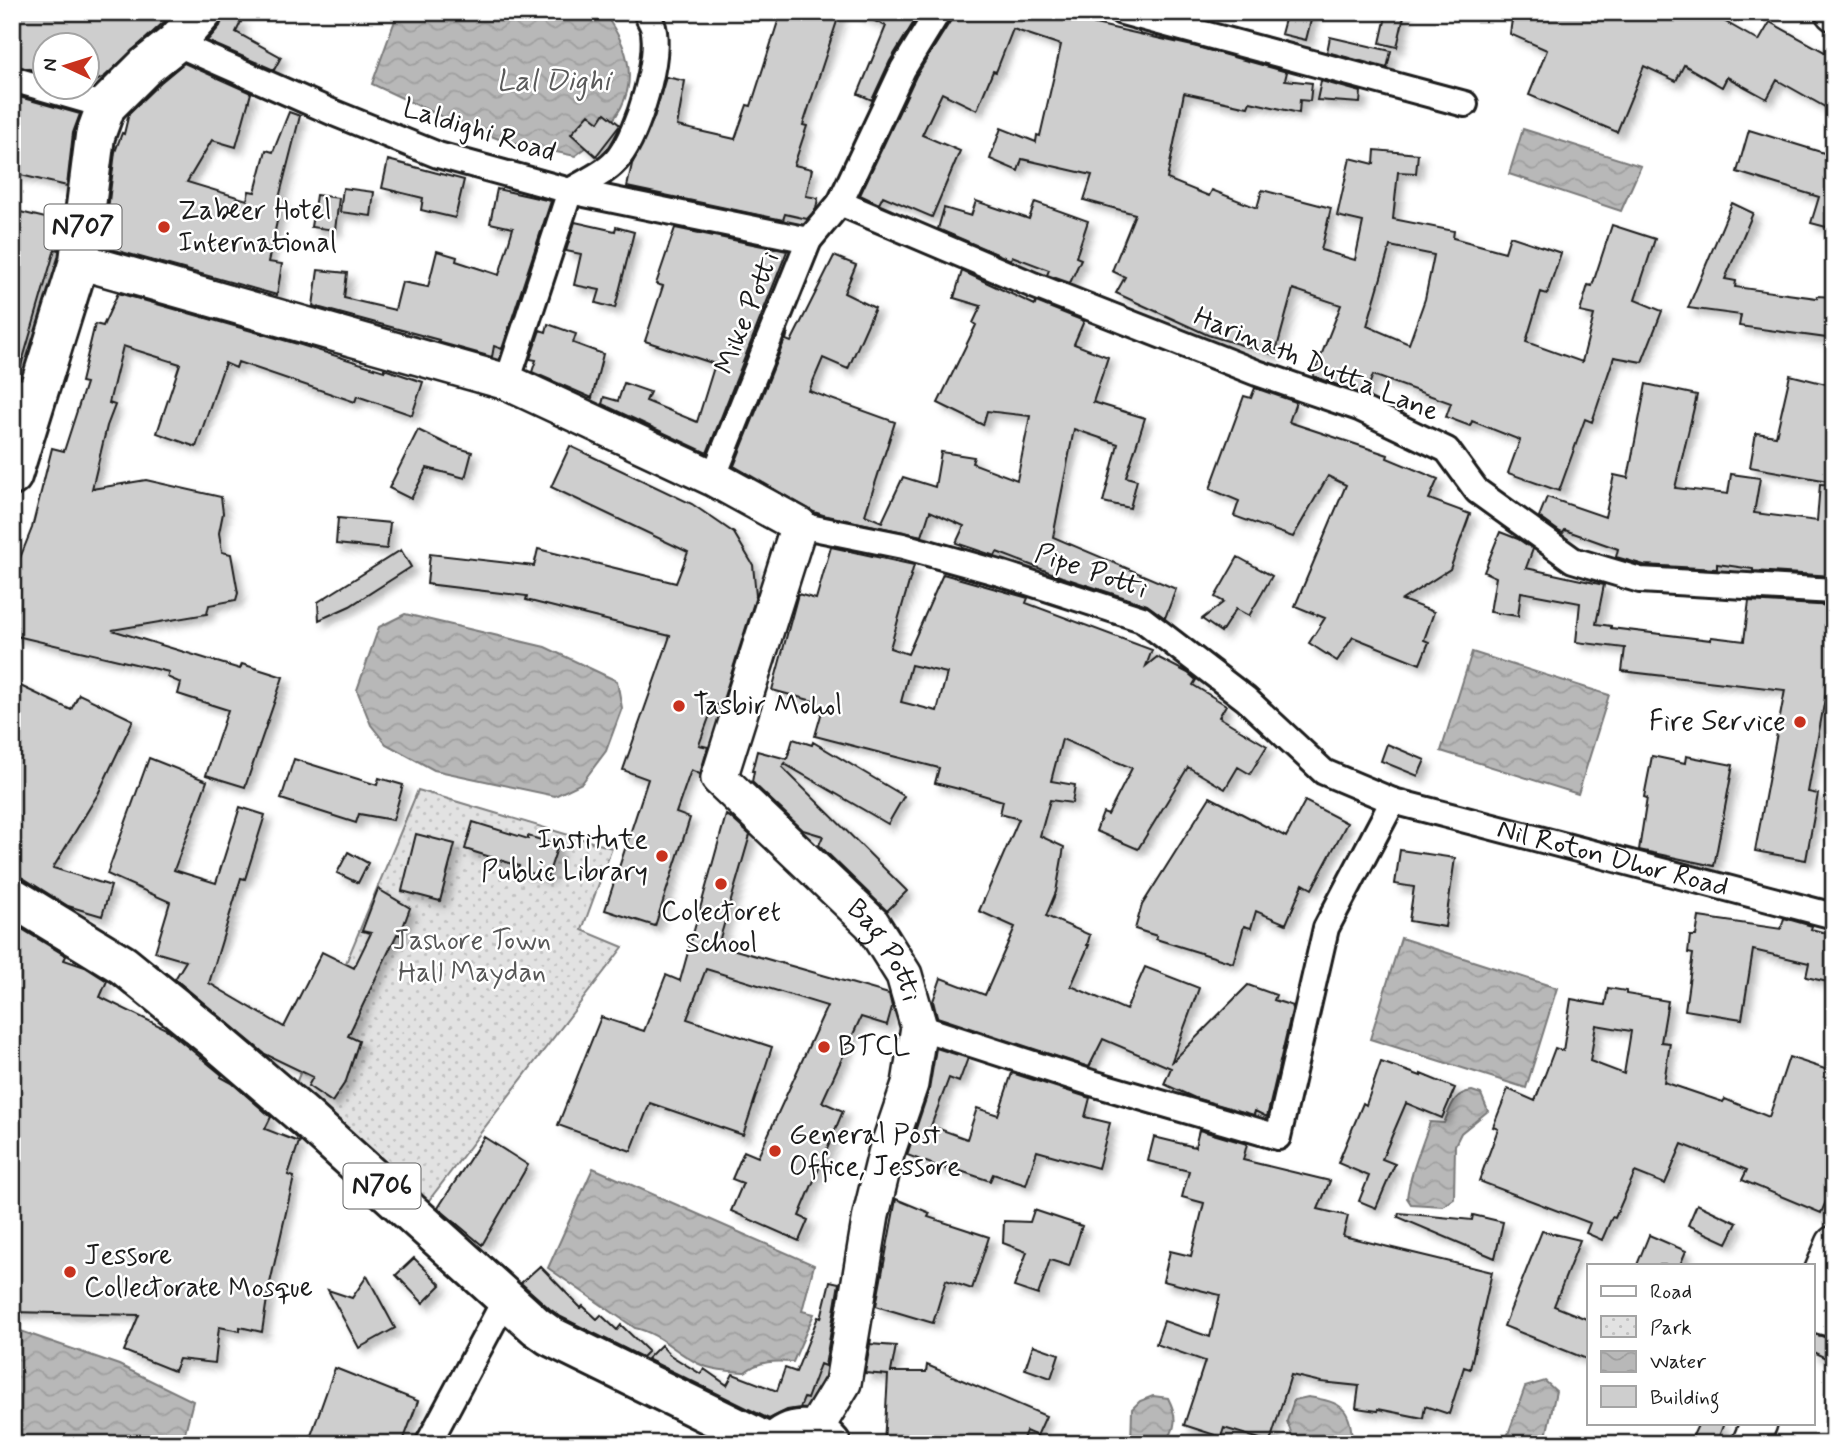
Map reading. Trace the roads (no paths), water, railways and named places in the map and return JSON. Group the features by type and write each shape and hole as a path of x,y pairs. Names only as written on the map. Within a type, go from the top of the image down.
{"highway":[{"name":"N707","path":"12,476 24,393 79,261 95,136 106,106 146,66 175,43 203,12"},
{"name":"N706","path":"12,897 123,965 214,1039 550,1336 772,1444"},
{"path":"772,1444 791,1430 802,1429 822,1437"}],"street":[{"name":"Laldighi Road","path":"175,43 334,113 438,155 570,191 595,177 618,158 634,131 645,99 653,61 653,29 646,12"},
{"path":"809,240 840,203 903,69 938,12"},
{"path":"1122,12 1465,104"},
{"path":"12,79 106,106"},
{"name":"Mike Potti","path":"570,191 809,240 713,478"},
{"path":"507,382 570,191"},
{"name":"Harinath Dutta Lane","path":"840,203 1033,285 1257,373 1359,408 1447,450 1478,491 1573,560 1640,580 1834,591"},
{"path":"79,261 507,382 713,478 799,525"},
{"name":"Pipe Potti","path":"799,525 903,546 1003,574 1142,619 1246,699 1324,772 1393,801"},
{"name":"Bag Potti","path":"799,525 719,778 872,924 904,975 919,1027 909,1084 886,1154 871,1215 843,1383 822,1437"},
{"path":"919,1027 1092,1083 1278,1137 1326,928 1393,801"},
{"name":"Nil Roton Dhor Road","path":"1393,801 1834,916"},
{"path":"1814,1292 1834,1244"},
{"path":"428,1444 506,1298"},
{"path":"1814,1320 1834,1325"},
{"path":"1750,1444 1759,1424"}],"water":[{"name":"Lal Dighi","path":"398,12 603,12 617,33 626,54 629,73 621,108 610,124 575,156 504,141 449,120 372,84"},
{"path":"1523,129 1641,166 1621,211 1509,174"},
{"path":"405,614 545,647 617,681 622,708 606,751 582,783 555,796 434,770 386,744 371,725 357,690 379,627"},
{"path":"1472,652 1609,695 1578,794 1441,751"},
{"path":"1401,938 1557,988 1526,1088 1370,1039"},
{"path":"1472,1091 1481,1094 1488,1111 1461,1133 1455,1145 1454,1199 1443,1206 1411,1204 1407,1198 1411,1179 1430,1122 1444,1123 1457,1098"},
{"path":"593,1168 814,1265 802,1311 814,1314 793,1362 762,1363 745,1372 702,1365 652,1334 635,1328 548,1268"},
{"path":"12,1328 119,1365 193,1401 182,1444 12,1444"},
{"path":"1545,1381 1556,1391 1545,1441 1540,1444 1508,1444 1506,1440 1525,1387"},
{"path":"1153,1396 1168,1398 1173,1410 1174,1428 1163,1444 1131,1444 1132,1409 1140,1401"},
{"path":"1308,1397 1329,1401 1343,1409 1350,1422 1352,1444 1295,1444 1287,1421 1294,1400"}],"place":[{"name":"Zabeer Hotel International","path":"164,227"},
{"name":"Tasbir Mohol","path":"679,706"},
{"name":"Fire Service","path":"1800,722"},
{"name":"Institute Public Library","path":"662,856"},
{"name":"Colectoret School","path":"721,884"},
{"name":"BTCL","path":"824,1047"},
{"name":"General Post Office, Jessore","path":"775,1151"},
{"name":"Jessore Collectorate Mosque","path":"70,1272"}],"park label":[{"name":"Jashore Town Hall Maydan","path":"472,957"}]}
